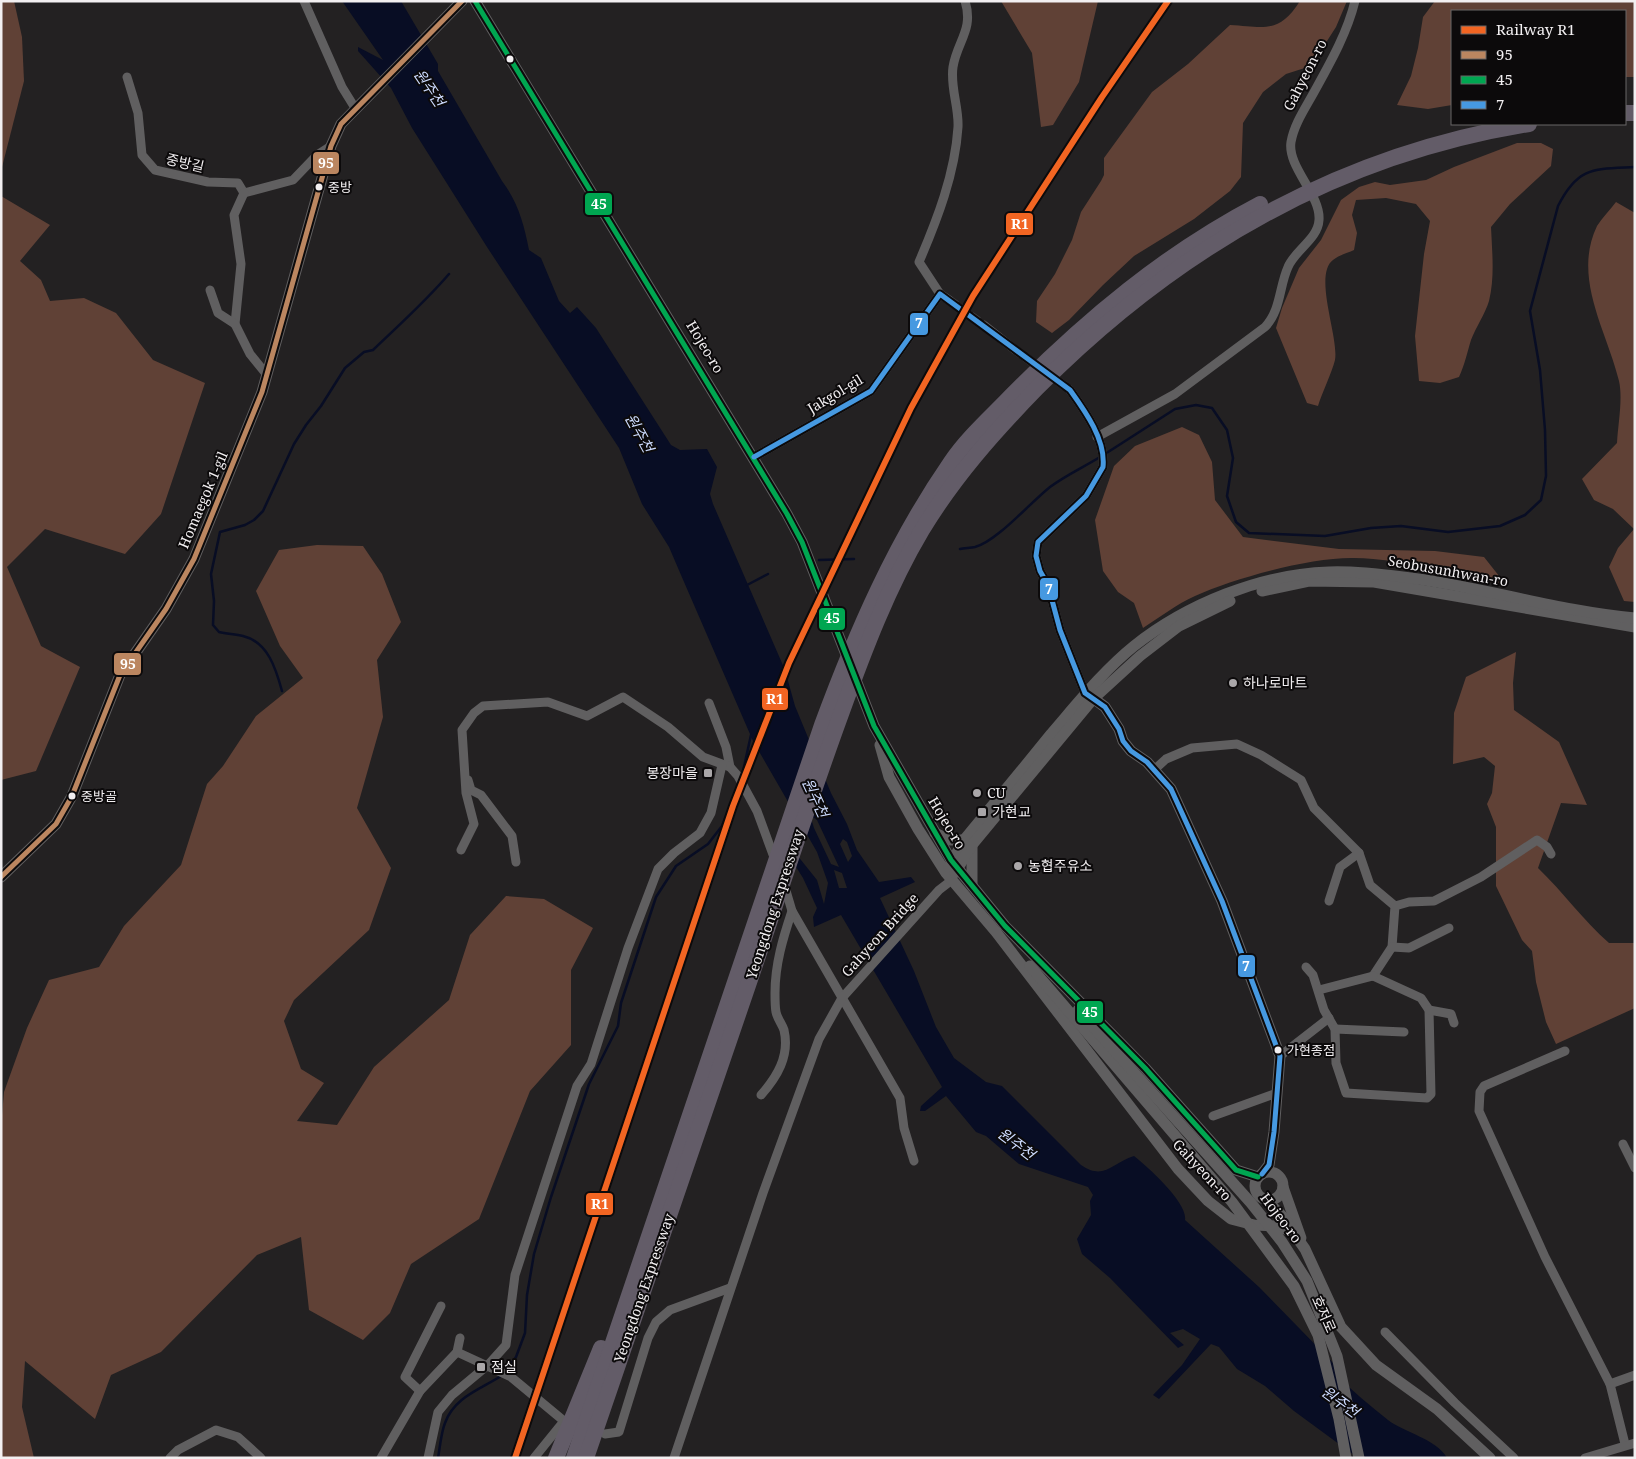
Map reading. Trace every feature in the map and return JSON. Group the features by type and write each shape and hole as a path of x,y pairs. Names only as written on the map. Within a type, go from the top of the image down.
{"highway":[{"name":"Yeongdong Expressway","path":"586,1458 881,597 910,527 952,460 1040,367 1097,314 1134,284 1176,254 1229,220 1297,186 1356,160 1402,144 1473,125"},
{"name":"Yeongdong Expressway","path":"574,1458 645,1242 822,725 859,628 965,466 1004,422 1109,319 1224,237 1328,183 1369,167 1450,140 1524,125"},
{"path":"596,1458 641,1316 669,1217"},
{"path":"556,1458 636,1258 645,1242"}],"street":[{"path":"304,1 342,87 359,104"},
{"name":"Hojeo-ro","path":"475,1 754,457 802,542 874,726 889,776 918,829 949,877 1000,929 1251,1203 1282,1242 1307,1281 1337,1356 1359,1458"},
{"path":"949,300 940,294 919,262 937,218 954,156 958,127 953,68 969,20 965,1"},
{"name":"Gahyeon-ro","path":"1098,440 1175,394 1265,327 1272,319 1288,267 1312,238 1319,220 1316,206 1296,163 1290,145 1294,129 1330,62 1355,1"},
{"name":"Homaegok 1-gil","path":"1,876 56,824 72,796 120,675 166,609 194,559 235,463 267,375 331,146 341,124 459,6"},
{"name":"중방길","path":"127,77 138,113 142,155 155,170 208,182 238,184 244,193"},
{"path":"235,324 241,264 234,215 244,193 293,180 317,155 331,146"},
{"path":"210,290 218,313 235,324 250,354 267,375"},
{"name":"Jakgol-gil","path":"754,457 871,391 940,294"},
{"path":"985,326 1014,349"},
{"path":"1070,390 1085,411 1098,440 1103,466 1086,496 1038,542 1036,556 1040,571 1048,585 1060,630 1089,696 1104,707 1119,729 1122,741 1154,770 1171,789 1222,900 1280,1056 1274,1132 1269,1166 1260,1175 1254,1189 1259,1197 1267,1201 1285,1219 1305,1249"},
{"name":"Seobusunhwan-ro","path":"949,877 968,842 1133,646 1175,618 1199,606 1254,586 1304,574 1329,572 1402,577 1437,582 1559,607 1635,618"},
{"name":"Seobusunhwan-ro","path":"1089,696 1179,626 1235,599 1309,581 1374,582 1403,586 1558,615 1635,627"},
{"path":"516,862 512,836 481,796 471,790 466,772 462,752 462,730 474,713 483,706 548,702 587,716 623,697 668,727 703,757 726,766 738,776 757,811 792,911 900,1098 904,1128 914,1161"},
{"path":"428,1458 438,1412 452,1395 492,1367 506,1345 515,1275 576,1086 591,1064 643,904 658,869 674,853 700,833 711,813 726,766 726,747 709,703"},
{"name":"Hojeo-ro","path":"874,726 934,832 955,864 1000,929 1028,960"},
{"path":"1154,770 1166,759 1192,748 1237,744 1261,755 1301,780 1314,808 1359,853 1370,885 1394,906"},
{"path":"461,850 474,824 466,793 466,772"},
{"path":"934,832 949,840 968,842 972,886"},
{"path":"1394,906 1409,902 1434,900 1481,877 1537,840 1547,847 1551,854"},
{"path":"1329,901 1340,867 1359,853"},
{"name":"Gahyeon Bridge","path":"674,1458 730,1288 819,1039 842,998 949,877"},
{"path":"1373,976 1392,947 1394,906"},
{"path":"761,1095 775,1080 781,1068 784,1050 784,1030 776,1012 775,992 781,942 792,911"},
{"path":"1392,947 1409,948 1449,928"},
{"path":"1028,960 1145,1068 1236,1170 1260,1175 1272,1172 1282,1182"},
{"name":"Gahyeon-ro","path":"1028,960 1178,1169 1208,1201 1231,1219 1254,1225 1277,1226 1293,1232"},
{"name":"호저로","path":"1028,960 1232,1202 1294,1286 1318,1335 1339,1419 1346,1458"},
{"path":"1306,967 1313,975 1324,1010 1335,1029 1336,1063 1346,1093 1427,1098 1431,1094 1429,1010 1421,998 1373,976 1318,990"},
{"path":"1429,1010 1451,1014 1454,1023"},
{"path":"1280,1056 1329,1018"},
{"path":"1335,1029 1404,1032"},
{"path":"1565,1051 1484,1086 1480,1092 1480,1111 1545,1257 1610,1384 1625,1444"},
{"path":"1213,1116 1277,1093"},
{"path":"1274,1132 1282,1182 1305,1249 1341,1327 1376,1365 1438,1408 1490,1458"},
{"path":"1623,1144 1635,1168"},
{"path":"1267,1201 1280,1196 1282,1182"},
{"path":"605,1434 619,1432 648,1338 656,1322 670,1310 730,1288"},
{"path":"420,1391 405,1377 441,1306"},
{"path":"1384,1332 1514,1458"},
{"path":"381,1458 420,1391 457,1352 460,1338"},
{"path":"457,1352 511,1377 566,1421 534,1458"},
{"path":"1610,1384 1635,1375"},
{"path":"170,1458 178,1450 216,1430 238,1436 261,1458"},
{"path":"1585,1458 1625,1444 1635,1443"}],"shaded area":[{"path":"1,1 14,1 22,37 24,81 1,171"},
{"path":"1001,1 1098,1 1079,82 1053,125 1041,127 1032,53"},
{"path":"1300,1 1347,1 1336,27 1311,66 1286,74 1263,92 1243,123 1241,177 1230,191 1194,219 1134,256 1069,320 1052,333 1036,322 1037,301 1055,274 1072,240 1081,212 1104,175 1104,158 1152,92 1188,64 1230,25 1262,27 1278,24 1292,12"},
{"path":"1435,1 1635,1 1635,77 1626,77 1626,10 1451,10 1451,105 1428,109 1397,105 1411,76 1423,17"},
{"path":"1517,143 1541,143 1553,149 1551,166 1510,204 1491,227 1493,273 1491,292 1485,311 1471,340 1459,377 1440,383 1419,381 1415,336 1424,254 1430,221 1416,204 1386,198 1356,200 1352,215 1357,233 1354,250 1333,260 1328,268 1325,279 1334,337 1335,360 1318,406 1307,403 1276,328 1282,308 1299,268 1321,240 1341,200 1359,187 1375,182 1390,185 1426,180"},
{"path":"1,196 50,225 20,261 41,280 50,301 84,298 116,313 153,360 205,383 161,514 125,554 45,529 7,567 41,646 80,667 36,771 1,780"},
{"path":"1616,202 1635,213 1635,602 1624,601 1609,567 1618,548 1634,529 1613,509 1594,500 1582,479 1617,443 1620,404 1619,381 1594,304 1588,265 1590,246 1597,226"},
{"path":"1182,427 1199,435 1212,462 1215,500 1243,537 1339,549 1435,551 1484,557 1507,586 1450,572 1392,561 1354,558 1316,561 1273,570 1211,589 1188,599 1143,628 1134,603 1118,592 1103,571 1095,520 1114,466 1135,446"},
{"path":"317,545 363,546 382,574 401,622 377,660 383,717 357,808 391,868 369,930 294,1000 284,1021 301,1069 324,1083 297,1121 337,1125 374,1067 449,1000 470,935 506,896 544,899 593,928 571,970 571,1045 530,1091 479,1219 411,1264 390,1313 363,1340 309,1310 301,1237 257,1255 161,1352 111,1375 95,1419 25,1361 22,1407 34,1458 1,1458 1,1127 4,1092 27,1028 49,980 99,967 124,926 181,865 207,784 223,766 256,716 303,678 280,646 256,591 279,550"},
{"path":"1516,652 1513,683 1514,710 1559,742 1587,805 1561,803 1538,868 1609,943 1635,943 1635,1008 1556,1044 1546,1022 1536,982 1532,951 1522,940 1496,886 1496,827 1487,804 1492,793 1495,766 1484,757 1453,764 1454,713 1466,677"}],"water":[{"name":"원주천","path":"342,1 401,1 438,64 438,71 508,189 522,222 529,250 541,258 559,301 570,313 577,307 596,328 671,445 680,450 707,449 717,467 710,494 713,504 785,670 795,706 857,850 879,882 911,877 915,882 880,898 914,971 936,1027 954,1058 986,1082 1002,1086 1081,1165 1096,1171 1102,1171 1134,1156 1174,1195 1184,1213 1185,1220 1259,1287 1338,1368 1337,1376 1388,1420 1436,1446 1447,1458 1358,1458 1294,1411 1265,1386 1237,1369 1219,1347 1211,1344 1159,1399 1153,1395 1182,1365 1200,1339 1183,1329 1170,1333 1184,1345 1178,1348 1110,1278 1082,1254 1077,1239 1091,1215 1090,1201 1093,1195 1088,1187 1019,1164 986,1136 976,1132 946,1096 925,1111 920,1111 921,1106 942,1087 841,915 814,927 813,917 817,908 803,878 781,843 797,855 817,880 824,904 828,883 817,852 753,741 669,547 642,504 619,448 487,247 412,128 391,88 358,51 358,47 383,60","holes":["810,815 817,820 839,867 831,864","843,839 847,842 852,856 848,862 840,844","834,870 842,873 847,888 839,888"]}],"waterway":[{"path":"1105,454 1175,409 1196,405 1212,408 1227,430 1233,458 1227,496 1236,522 1249,533 1325,536 1371,528 1401,526 1448,532 1500,526 1525,515 1541,500 1546,476 1545,430 1540,370 1530,311 1558,206 1573,183 1589,172 1608,168 1635,167"},
{"path":"282,691 274,666 265,650 259,644 243,636 219,632 213,625 214,601 211,574 220,532 245,525 254,520 263,511 294,444 345,368 364,352 373,350 449,274"},
{"path":"960,549 975,547 993,538 1050,487 1100,457"},
{"path":"819,560 854,559"},
{"path":"747,585 768,574"},
{"path":"742,776 751,735"},
{"path":"505,1372 516,1357 525,1333 527,1295 534,1254 551,1197 589,1084 618,1026 621,1003 656,897 676,866 708,844 722,826 739,783"},
{"path":"438,1458 444,1427 449,1414 461,1400 501,1376"}],"tunnel":[{"path":"949,300 985,326"},
{"path":"1014,349 1070,390"}],"rail line":[{"name":"R1","path":"515,1458 733,806 789,663 911,408 973,296 1102,97 1168,1"}],"transit line":[{"name":"95","path":"1,877 56,824 72,796 120,675 166,609 194,559 262,392 331,146 341,124 462,1"},
{"name":"45","path":"475,1 787,514 802,542 874,726 951,860 1005,926 1145,1068 1236,1170 1258,1177"},
{"name":"7","path":"754,457 871,391 940,294 1070,390 1076,398 1098,436 1103,457 1103,467 1086,496 1038,542 1036,556 1040,571 1048,585 1060,630 1085,693 1105,707 1119,729 1123,741 1131,751 1147,762 1171,789 1222,901 1280,1056 1274,1132 1269,1165 1262,1174"}],"place":[{"name":"중방","path":"319,187"},
{"name":"하나로마트","path":"1233,683"},
{"name":"봉장마을","path":"708,773"},
{"name":"CU","path":"977,793"},
{"name":"중방골","path":"72,796"},
{"name":"가현교","path":"982,812"},
{"name":"농협주유소","path":"1018,866"},
{"name":"가현종점","path":"1278,1050"},
{"name":"점실","path":"481,1367"}]}
